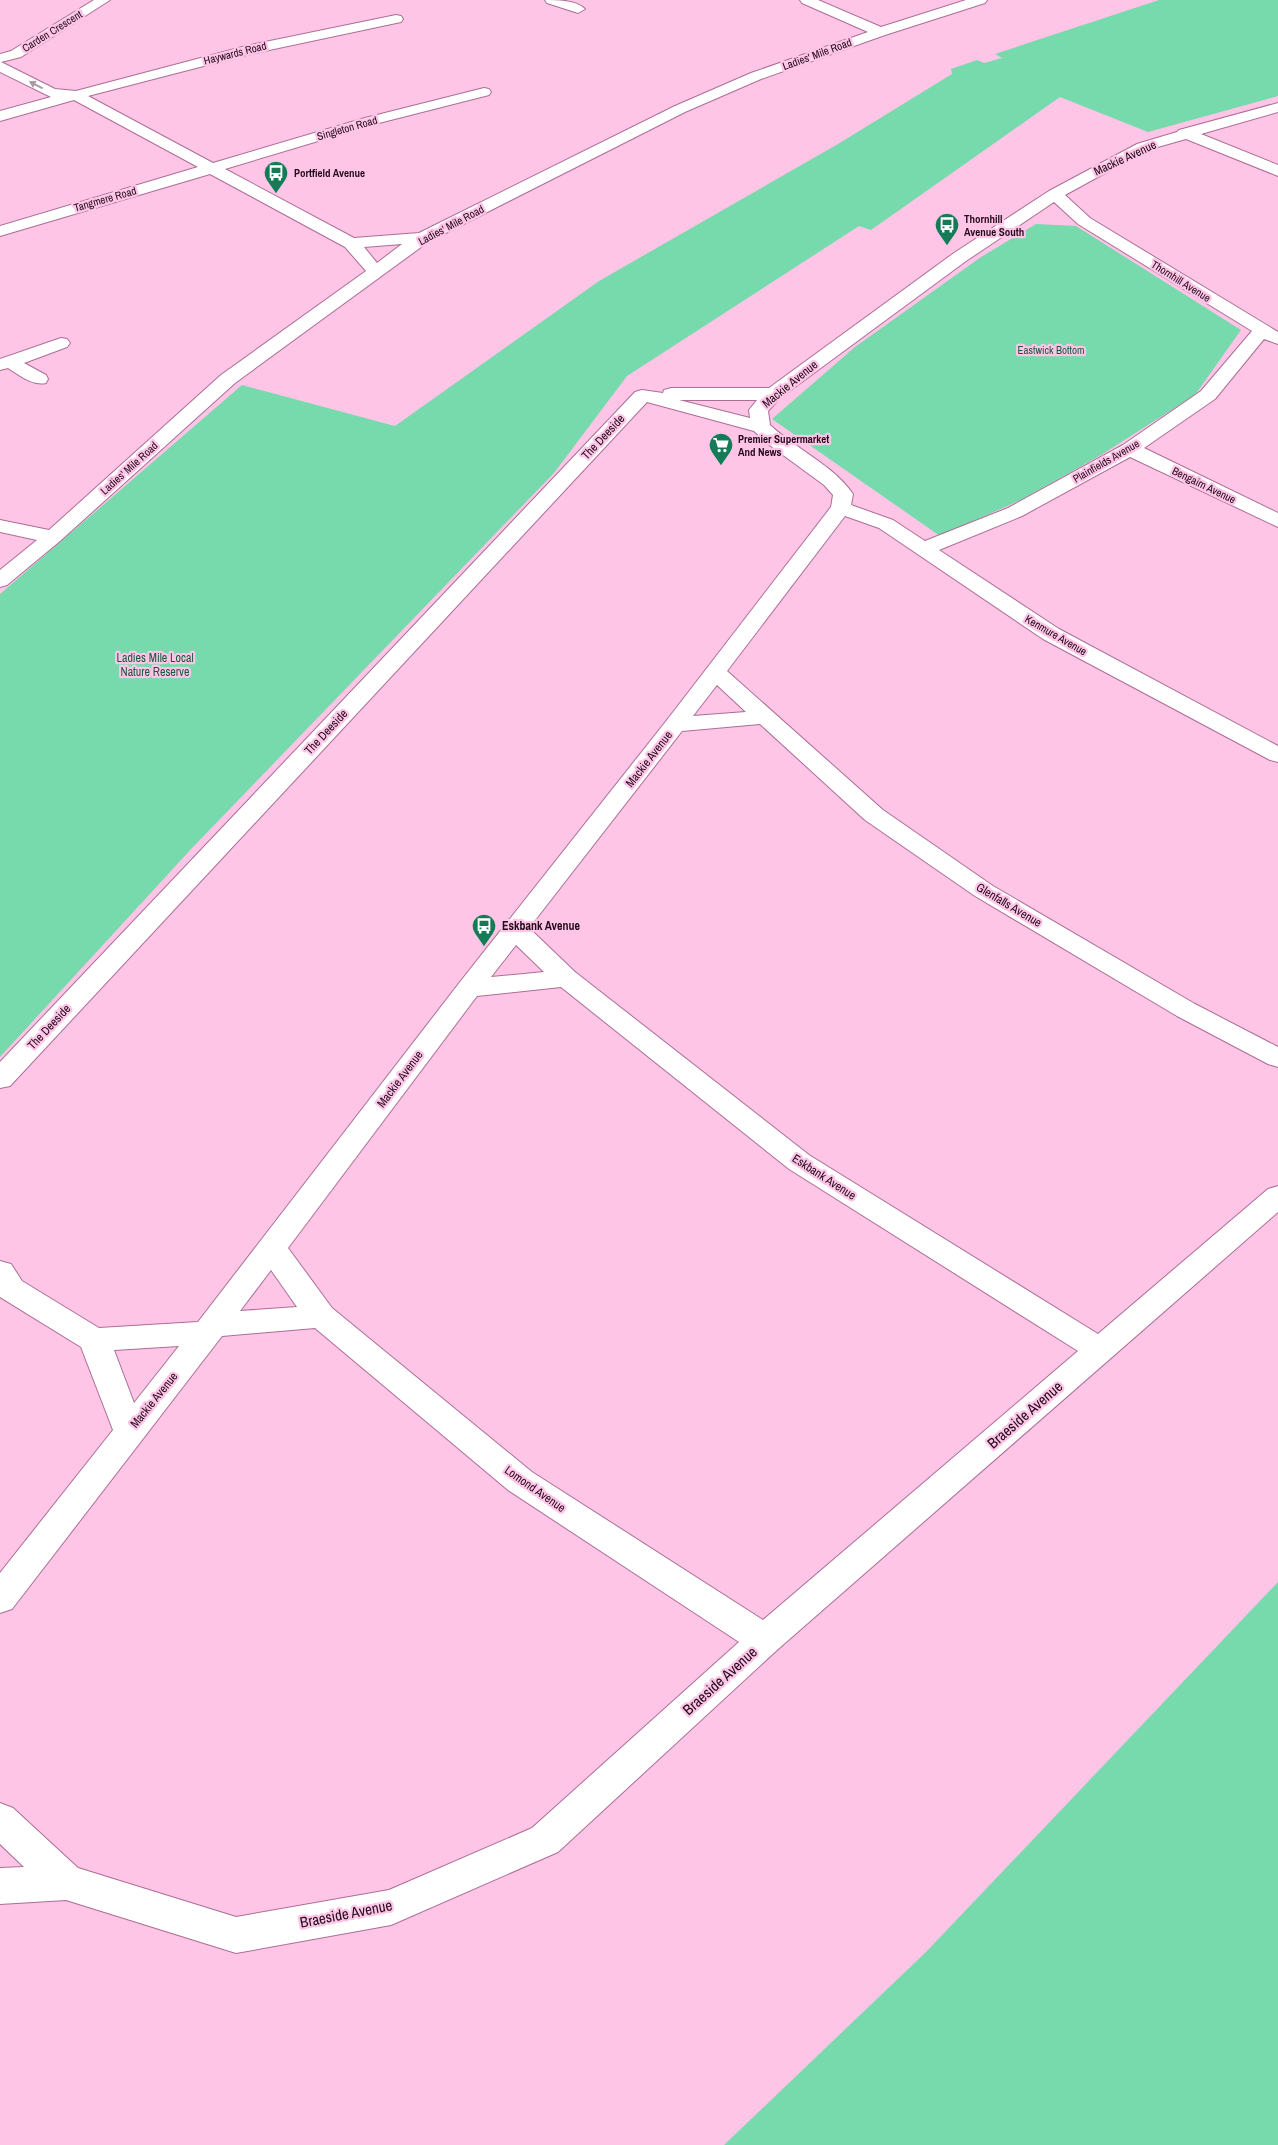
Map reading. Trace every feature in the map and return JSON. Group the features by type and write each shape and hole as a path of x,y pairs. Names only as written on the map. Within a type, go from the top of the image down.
{"street":[{"name":"Carden Crescent","path":"0,58 16,54 103,0"},
{"path":"552,0 578,10"},
{"path":"807,0 880,32"},
{"name":"Ladies' Mile Road","path":"0,581 53,537 228,379 422,238 680,109 756,76 880,32 980,0"},
{"name":"Haywards Road","path":"0,116 282,42 396,19"},
{"path":"16,54 32,62"},
{"path":"0,66 52,93 75,95 351,243 375,271"},
{"path":"63,78 79,86 75,95"},
{"name":"Singleton Road","path":"211,167 370,120 484,92"},
{"name":"Mackie Avenue","path":"0,1599 210,1329 469,988 675,725 841,508 843,494 831,481 775,440 762,427 758,410 773,394 960,257 1055,194 1142,148 1184,133 1278,107"},
{"path":"1184,133 1278,171"},
{"name":"Tangmere Road","path":"0,231 211,167"},
{"name":"Thornhill Avenue","path":"1055,194 1084,221 1270,336"},
{"name":"Thornhill Avenue","path":"1021,216 1084,221"},
{"path":"351,243 422,238"},
{"name":"Plainfields Avenue","path":"922,549 1014,512 1130,449 1208,395 1270,336"},
{"path":"5,364 61,344"},
{"path":"5,364 39,379"},
{"name":"The Deeside","path":"0,1079 642,396 657,397 679,393 773,394"},
{"path":"657,397 672,404 762,427"},
{"name":"Bengairn Avenue","path":"1130,449 1278,521"},
{"name":"Kenmure Avenue","path":"841,508 886,524 1050,634 1278,755"},
{"path":"0,526 53,537"},
{"name":"Glenfalls Avenue","path":"715,672 874,815 984,891 1186,1010 1278,1058"},
{"path":"675,725 766,717"},
{"name":"Eskbank Avenue","path":"515,929 566,978 799,1162 1100,1350"},
{"path":"469,988 566,978"},
{"name":"Braeside Avenue","path":"0,1886 66,1882 236,1934 391,1907 545,1840 765,1640 1278,1196"},
{"name":"Lomond Avenue","path":"271,1248 320,1316 520,1481 765,1640"},
{"path":"0,1272 11,1289 94,1340 320,1316"},
{"path":"94,1340 129,1431"},
{"name":"Braeside Avenue","path":"0,1820 66,1882"}],"green space":[{"name":"Ladies Mile Local Nature Reserve","path":"1159,0 1278,0 1278,96 1148,132 1060,97 871,230 859,226 627,376 554,473 193,847 0,1057 0,594 242,385 395,426 599,281 838,144 952,74 951,69 977,60 984,63 1002,58 995,54"},
{"name":"Eastwick Bottom","path":"1036,224 1076,226 1241,330 1195,395 1101,455 1023,499 940,536 772,419 855,347 981,257"},
{"path":"1278,1582 1278,2145 724,2145 926,1952"}],"place":[{"name":"Portfield Avenue","path":"276,194"},
{"name":"Thornhill Avenue South","path":"947,246"},
{"name":"Premier Supermarket And News","path":"721,466"},
{"name":"Eskbank Avenue","path":"484,947"}]}
